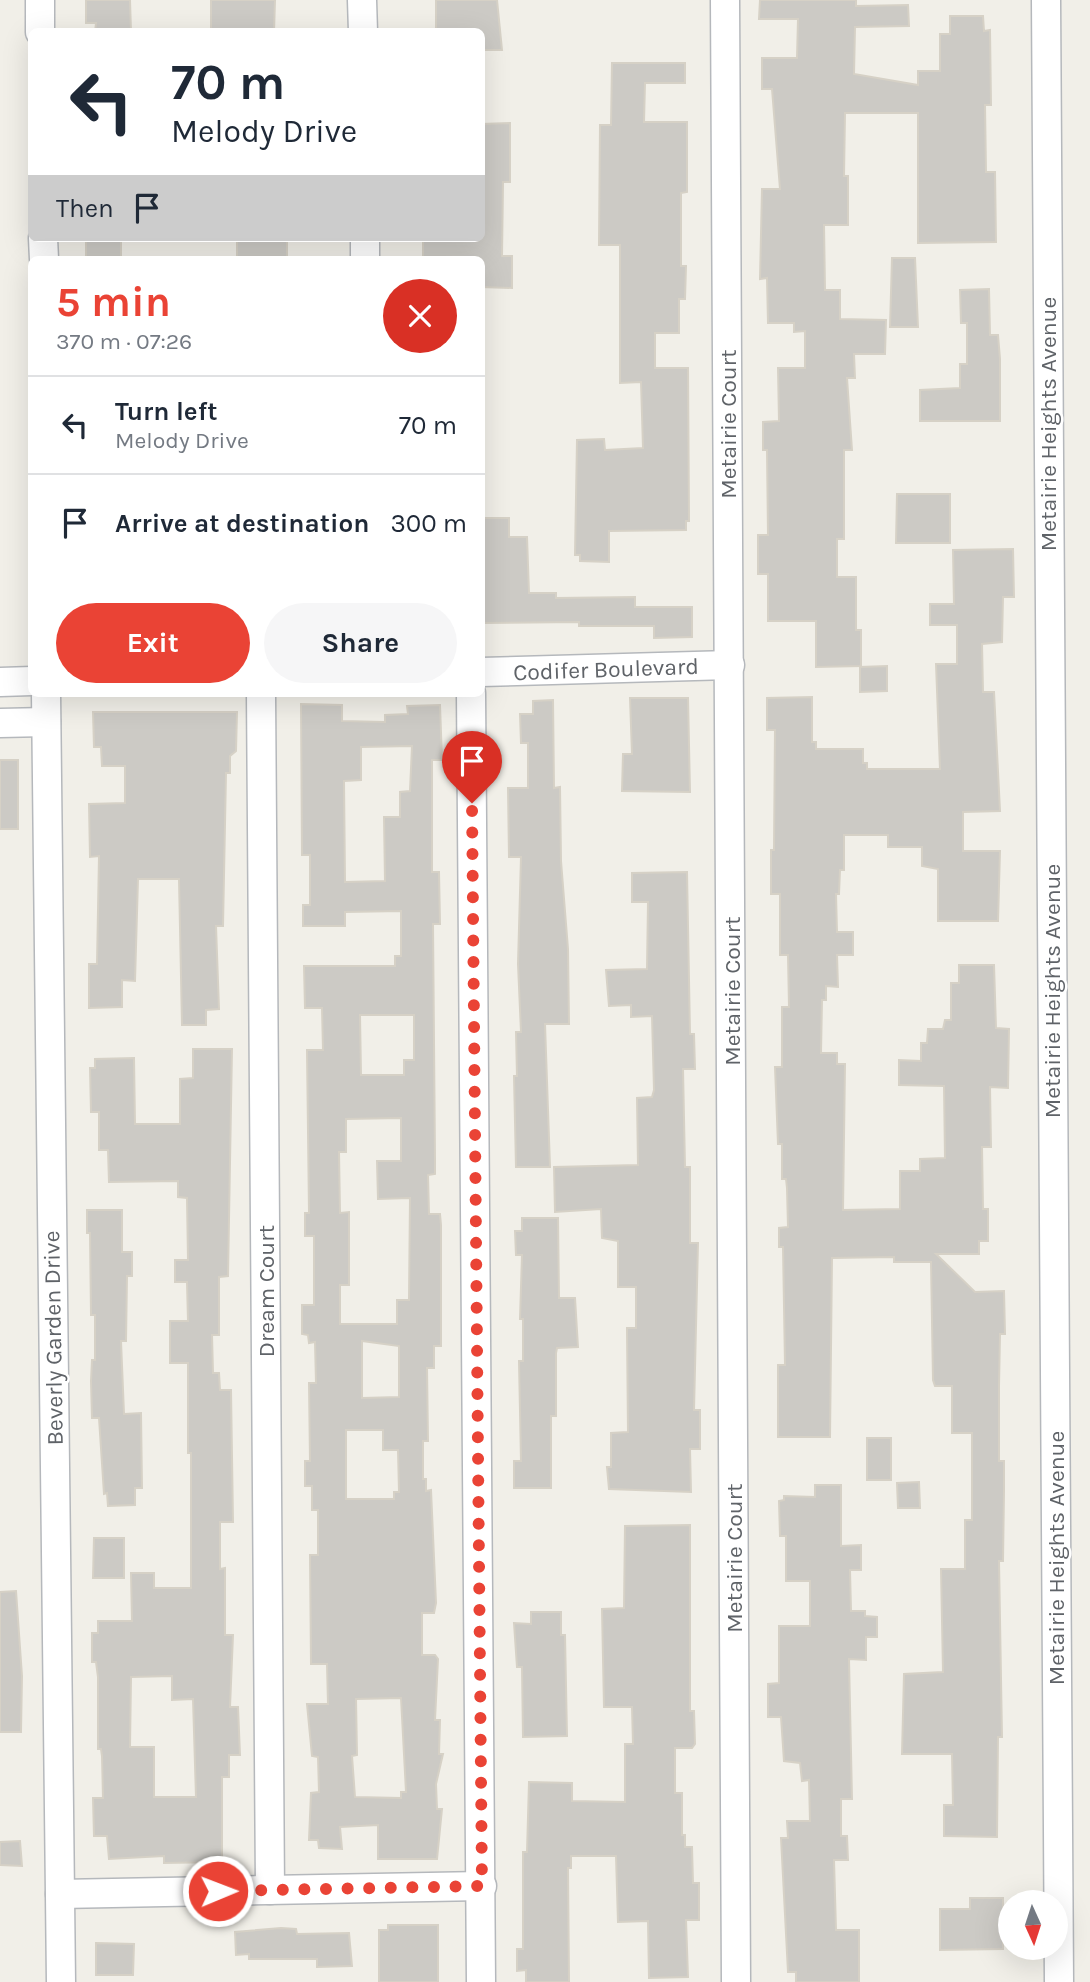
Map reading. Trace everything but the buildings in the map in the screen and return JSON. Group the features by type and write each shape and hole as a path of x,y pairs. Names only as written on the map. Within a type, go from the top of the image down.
{"street":[{"path":"40,0 40,28"},
{"path":"362,0 363,28"},
{"name":"Metairie Court","path":"725,0 736,1982"},
{"name":"Metairie Heights Avenue","path":"1046,0 1059,1982"},
{"name":"Codifer Boulevard","path":"485,672 730,665"},
{"path":"0,682 28,681"},
{"name":"Beverly Garden Drive","path":"46,697 61,1982"},
{"name":"Dream Court","path":"261,697 270,1890"},
{"path":"471,697 481,1982"},
{"path":"0,723 46,722"},
{"path":"60,1894 482,1886"}],"route":[{"path":"218,1891 482,1886 472,803"}]}
